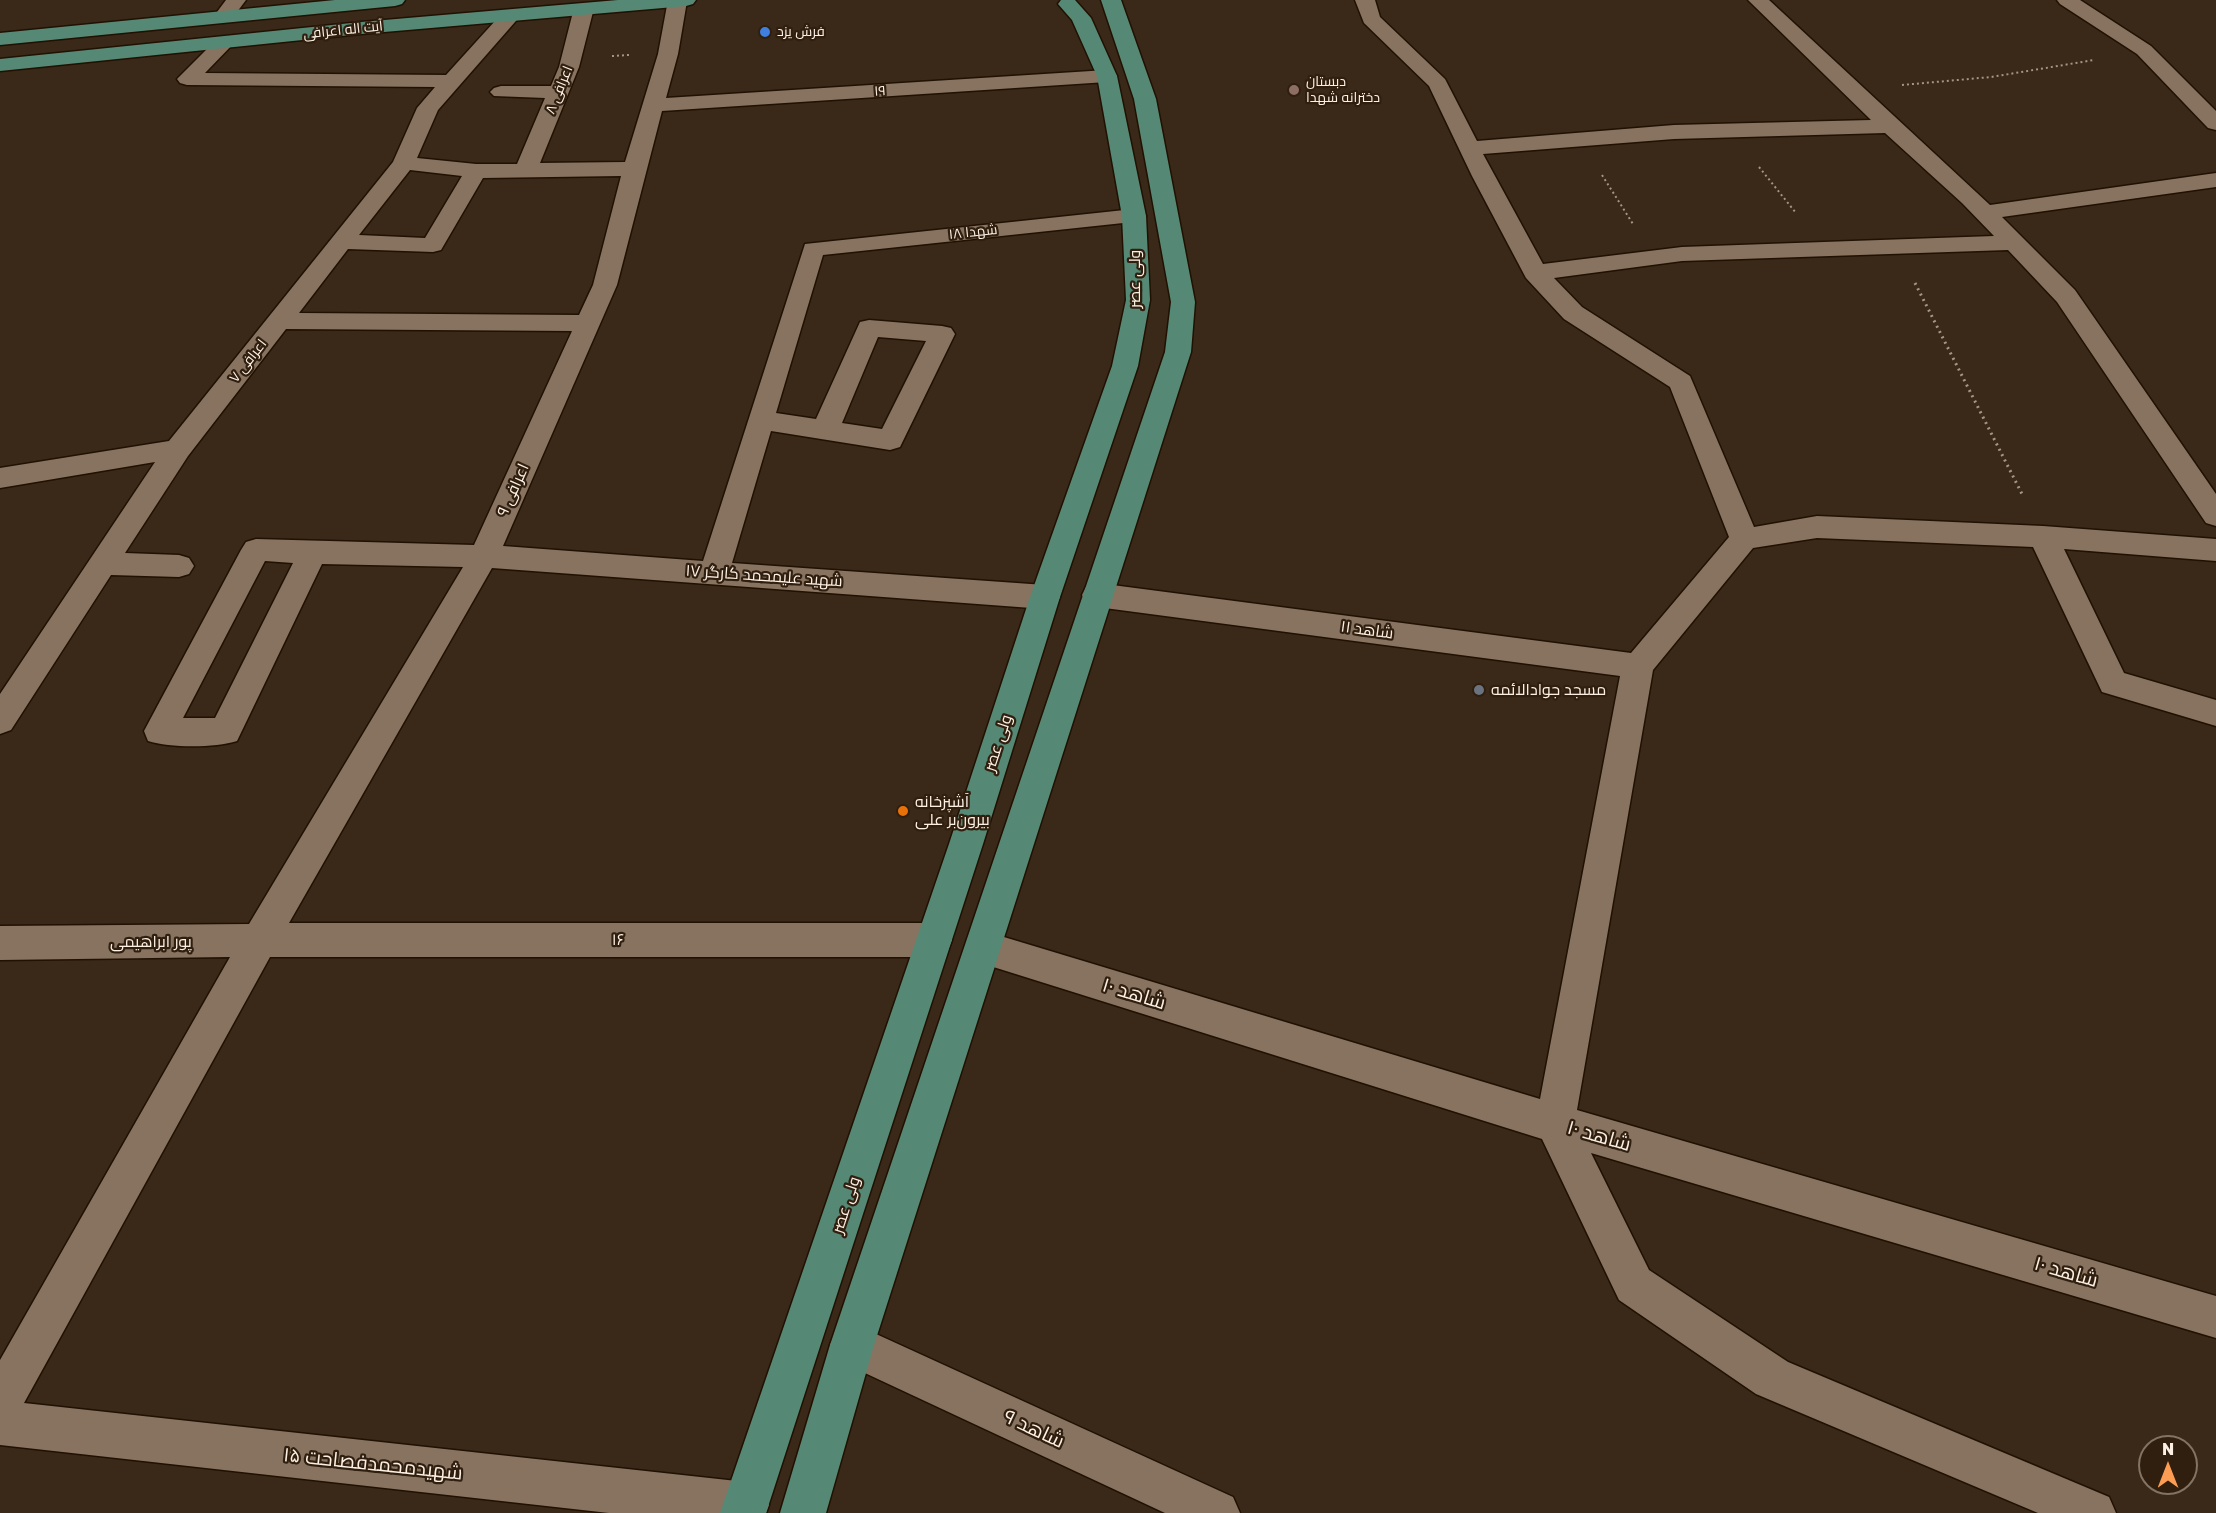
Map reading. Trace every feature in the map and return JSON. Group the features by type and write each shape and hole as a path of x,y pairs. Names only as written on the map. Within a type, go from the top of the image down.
{"main road":[{"name":"آیت اله اعرافی","path":"0,39 395,0"},
{"name":"آیت اله اعرافی","path":"0,65 512,14 686,0"},
{"path":"803,1513 852,1345 1178,352 1184,302 1144,99 1111,0"},
{"name":"ولی عصر","path":"745,1509 934,940 1044,597 1125,366 1138,300 1134,216 1107,76 1073,2"}],"street":[{"path":"224,16 236,0"},
{"path":"1365,0 1371,19 1438,83 1535,273 1574,313 1681,382 1744,539"},
{"path":"1758,0 1984,213 2066,296 2216,516"},
{"path":"2067,0 2141,49 2216,123"},
{"name":"اعرافی ۹","path":"0,1403 259,941 484,555 605,285 634,169 668,54 677,1"},
{"name":"اعرافی ۸","path":"526,170 572,57 584,8"},
{"name":"اعرافی ۷","path":"0,721 178,449 404,163 428,108 512,14"},
{"path":"225,42 188,78 450,81"},
{"name":"۱۹","path":"654,105 1107,76"},
{"path":"501,92 558,92"},
{"path":"1470,148 1674,132 1890,126"},
{"path":"404,163 476,171 634,169"},
{"path":"341,242 433,245 476,171"},
{"path":"1984,213 2216,180"},
{"name":"شهدا ۱۸","path":"761,420 813,249 1134,216"},
{"path":"1535,273 1682,254 2014,243"},
{"path":"279,321 588,323"},
{"path":"714,572 761,420 825,430 890,440 942,334 869,328 825,430"},
{"path":"0,478 178,449"},
{"path":"2093,1513 1772,1378 1634,1285 1555,1122 1638,666 1744,539 1817,527 2043,537 2216,550"},
{"path":"2043,537 2113,683 2216,713"},
{"name":"شهید علیمحمد کارگر ۱۷","path":"313,553 225,731 160,731 256,550 484,555 1044,597"},
{"path":"102,564 178,566"},
{"name":"شاهد ۱۱","path":"1097,595 1638,666"},
{"name":"پور ابراهیمی","path":"0,943 302,940"},
{"name":"۱۶","path":"302,940 934,940"},
{"name":"شاهد ۱۰","path":"984,948 1555,1122 2216,1317"},
{"name":"شاهد ۹","path":"852,1345 1216,1513"},
{"name":"شهیدمحمدفصاحت ۱۵","path":"0,1423 745,1509"}],"path":[{"path":"1852,90 1991,77 2071,66 2141,49"},
{"path":"572,57 668,54"},
{"path":"1730,130 1827,250"},
{"path":"1580,139 1655,258"},
{"path":"1898,248 2043,537"}],"place":[{"name":"فرش یزد","path":"765,32"},
{"name":"دبستان دخترانه شهدا","path":"1294,90"},
{"name":"مسجد جوادالائمه","path":"1479,690"},
{"name":"آشپزخانه بیرون‌بر علی","path":"903,811"}]}
